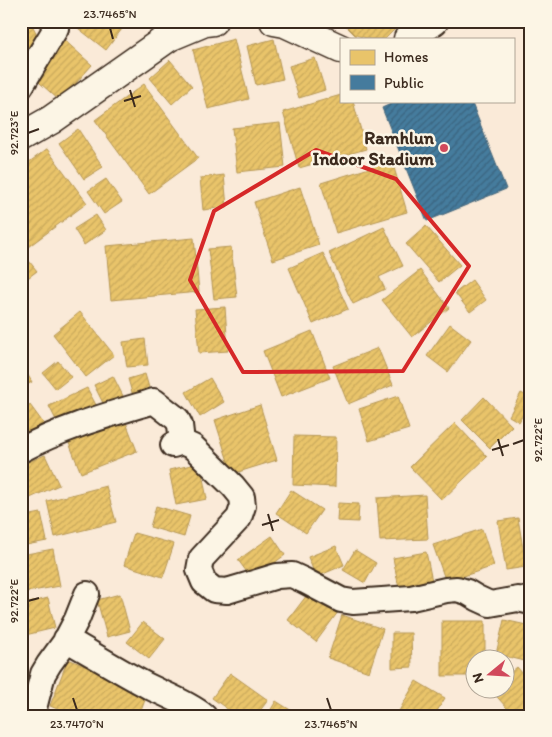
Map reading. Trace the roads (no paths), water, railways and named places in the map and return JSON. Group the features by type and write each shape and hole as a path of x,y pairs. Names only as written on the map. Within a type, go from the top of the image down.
{"main road":[{"path":"21,137 51,120 169,37 205,22 213,21"},
{"path":"274,21 285,23 340,49"},
{"path":"409,38 434,21"}],"street":[{"path":"21,86 56,28 52,21"},
{"path":"21,450 90,420 154,401 177,419 180,425 177,443 193,447 242,497 243,506 239,518 217,544 201,559 199,570 204,582 214,590 227,591 278,576 292,576 341,600 353,602 411,598 457,589 490,604 518,599 531,602"},
{"path":"32,716 44,674 77,619 86,594"},
{"path":"66,639 151,687 199,711 204,716"}],"place":[{"name":"Ramhlun Indoor Stadium","path":"444,148"}]}
